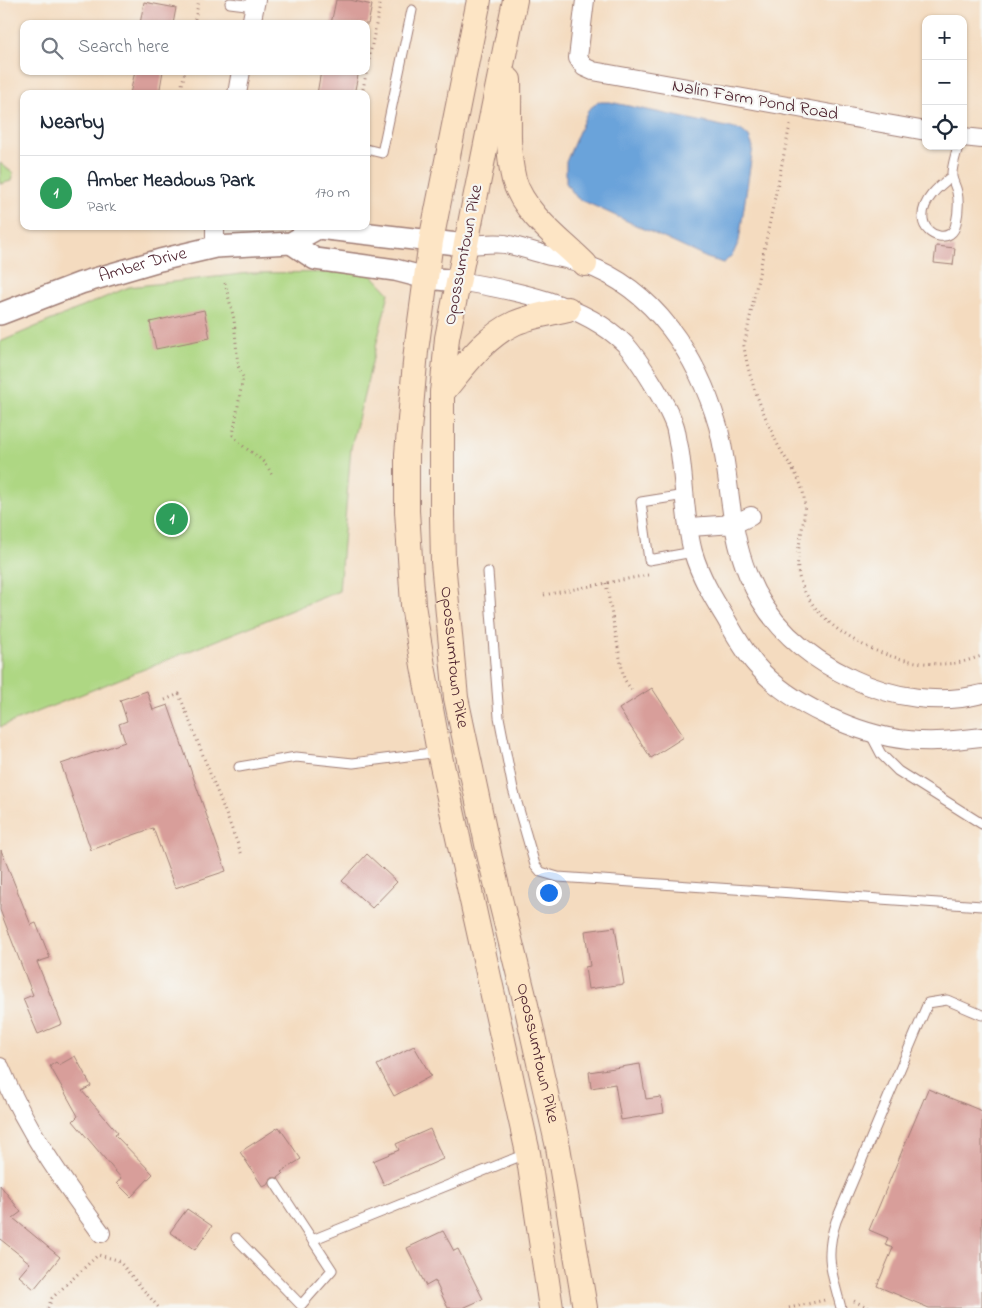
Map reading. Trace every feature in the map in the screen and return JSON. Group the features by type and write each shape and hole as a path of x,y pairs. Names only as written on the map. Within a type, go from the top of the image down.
{"main road":[{"name":"Opossumtown Pike","path":"479,0 431,241 416,351 407,454 407,511 412,605 439,752 528,1153 551,1308"},
{"name":"Opossumtown Pike","path":"515,0 447,338 442,394 443,562 456,698 490,858 558,1147 584,1308"},
{"path":"507,40 511,156 514,180 522,197 537,217 585,264"},
{"path":"442,394 481,348 498,332 516,322 568,309"}],"street":[{"name":"Nalin Farm Pond Road","path":"585,0 578,53 578,58 584,67 608,75 922,131"},
{"path":"238,90 240,75"},
{"path":"967,137 982,139"},
{"name":"Amber Drive","path":"0,314 81,283 215,236 293,234 310,230"},
{"name":"Amber Drive","path":"335,230 466,245"},
{"path":"293,234 315,259 395,270 426,278 514,290 568,309 598,325 624,344 642,367 674,424 693,552 707,588 739,642 757,666 784,691 823,714 869,732 906,740 935,742 982,737"},
{"path":"466,245 504,244 585,264 630,288 659,314 695,365 718,427 734,524 747,574 759,598 776,623 792,640 826,666 864,684 893,694 936,700 967,698 982,694"},
{"path":"690,527 734,524 750,516"},
{"path":"0,1067 20,1112 46,1156 102,1233"}],"lane":[{"path":"230,3 254,10"},
{"path":"370,150 382,153 412,10"},
{"path":"952,176 931,194 922,215 924,224 934,235 944,237 950,234 956,225 957,192 952,176 957,150"},
{"path":"685,495 641,502 649,560 693,552"},
{"path":"488,572 499,717 513,789 535,865 541,872 558,877 982,906"},
{"path":"869,732 881,754 898,771 982,824"},
{"path":"239,767 296,758 353,763 439,752"},
{"path":"841,1308 830,1264 828,1242 928,1003 947,1000 982,1015"},
{"path":"312,1240 528,1153"},
{"path":"236,1238 301,1305 332,1270 275,1183"}],"path":[{"path":"195,20 199,0"},
{"path":"370,54 381,0"},
{"path":"181,90 183,75"},
{"path":"363,90 366,75"},
{"path":"794,107 744,346 747,370 777,444 795,469 803,492 805,510 799,553 800,582 818,611 834,626 856,643 878,652 903,660 930,663 957,663 982,656"},
{"path":"225,283 234,319 238,366 243,377 233,435 237,441 262,458 273,477"},
{"path":"544,595 654,574"},
{"path":"606,583 624,678 633,692"},
{"path":"165,700 180,694 242,855"},
{"path":"48,1308 52,1298 98,1255 118,1260 159,1308"},
{"path":"789,1308 826,1300"},
{"path":"851,1300 869,1308"}],"green space":[{"path":"0,163 13,173 11,181 0,184"},
{"path":"369,272 389,293 351,448 339,591 0,727 0,342 129,287 250,273"}],"water":[{"path":"598,102 610,102 741,130 749,137 753,147 739,241 733,254 724,263 707,258 577,198 566,183 566,162 588,110"}],"building":[{"path":"336,0 350,0 372,5 369,20 332,20"},
{"path":"144,2 176,8 174,20 141,20"},
{"path":"134,75 162,75 160,90 131,90"},
{"path":"320,75 358,75 355,90 318,90"},
{"path":"936,246 955,248 953,265 934,263"},
{"path":"204,310 210,338 156,349 150,322"},
{"path":"652,688 684,737 651,758 619,709"},
{"path":"147,691 153,710 168,705 226,871 175,888 153,828 91,850 61,764 125,742 119,724 127,721 120,700"},
{"path":"1,850 31,925 36,923 50,958 37,962 62,1024 38,1034 23,999 33,995 0,910"},
{"path":"367,854 397,882 372,908 342,881"},
{"path":"615,927 624,984 588,989 585,967 590,966 585,931"},
{"path":"414,1046 431,1076 394,1096 377,1065"},
{"path":"75,1056 91,1086 82,1091 118,1133 115,1135 153,1174 131,1197 117,1183 121,1178 73,1121 78,1116 50,1066 56,1062 59,1065"},
{"path":"640,1064 646,1099 661,1097 664,1113 621,1120 615,1084 591,1088 589,1072"},
{"path":"928,1089 982,1111 982,1308 929,1308 877,1286 893,1248 885,1245 888,1238 869,1230"},
{"path":"279,1127 301,1159 281,1172 283,1174 278,1178 271,1178 269,1184 263,1187 240,1152"},
{"path":"430,1129 443,1159 384,1185 373,1161 399,1150 396,1144"},
{"path":"0,1185 21,1212 13,1218 60,1257 34,1289 19,1276 30,1263 0,1239"},
{"path":"187,1209 212,1226 195,1250 170,1232"},
{"path":"443,1231 454,1251 458,1249 483,1299 463,1308 448,1308 435,1281 426,1286 407,1248"}],"place":[{"name":"Amber Meadows Park","path":"172,519"}]}
